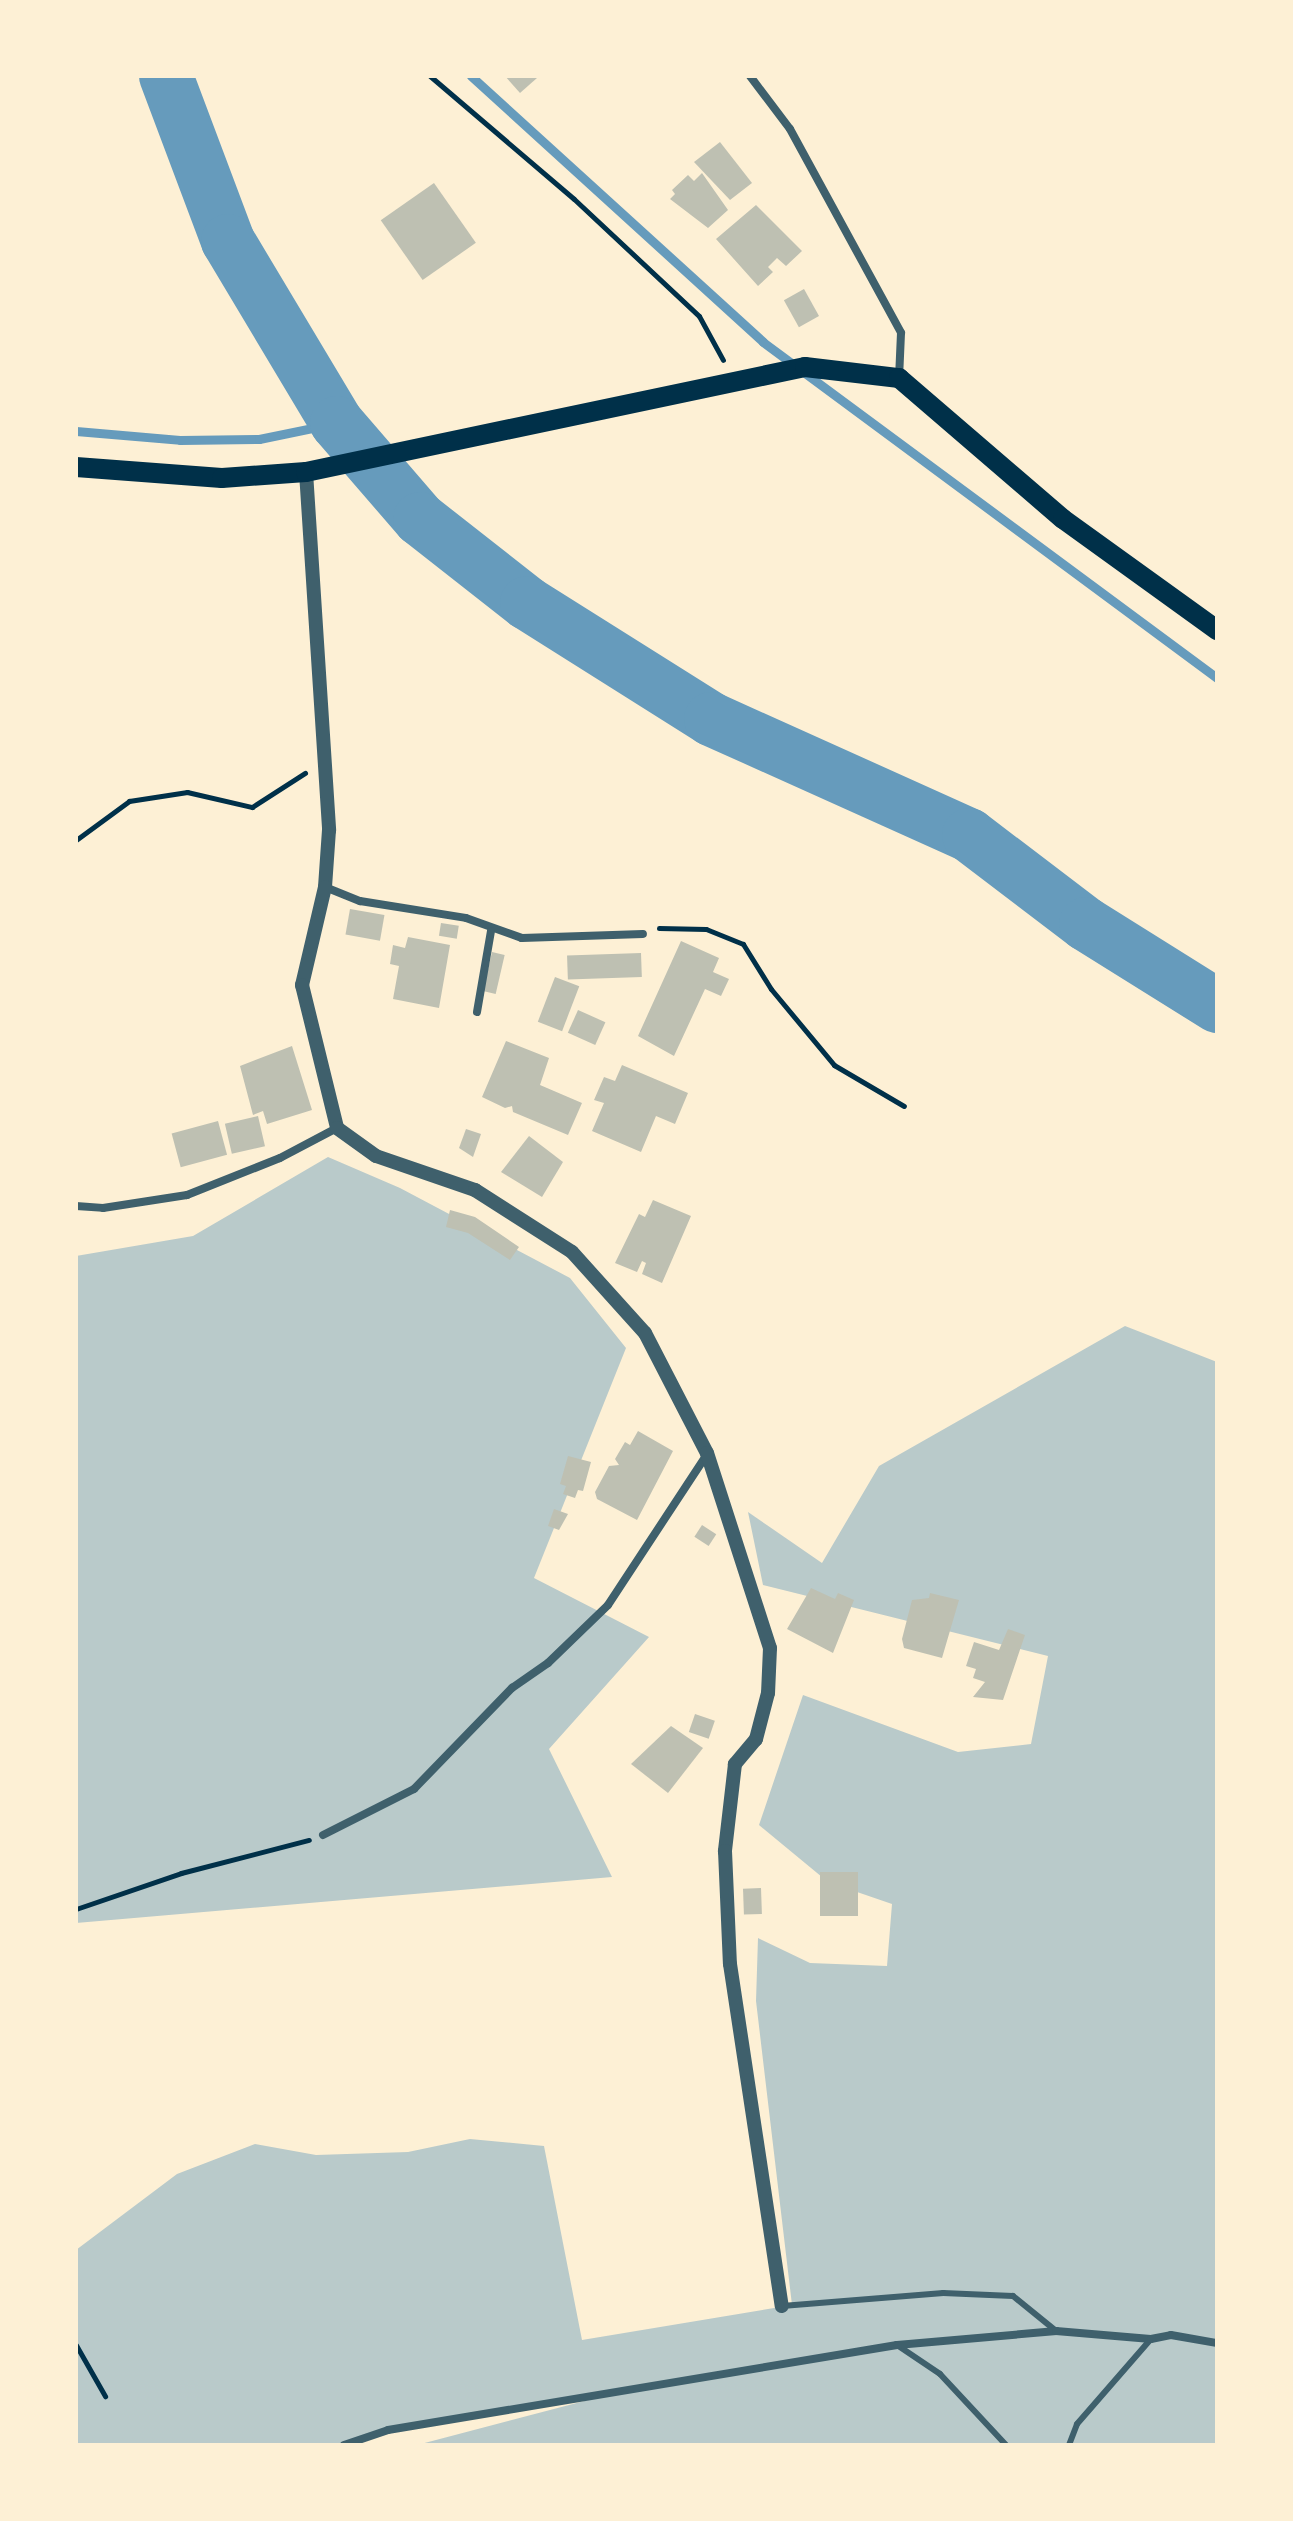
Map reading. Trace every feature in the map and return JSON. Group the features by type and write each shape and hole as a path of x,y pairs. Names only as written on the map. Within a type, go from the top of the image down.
{"main road":[{"path":"81,471 222,478 306,472 805,367 899,378 1063,519 1217,630"}],"street":[{"path":"750,76 790,129 901,333 899,378"},
{"path":"306,472 329,830 325,887 302,985 337,1128 376,1156 475,1190 572,1252 645,1333 707,1453 770,1648 768,1693 756,1739 735,1764 725,1851 730,1964 782,2306"},
{"path":"325,887 360,901 466,918 491,931 522,938 643,934"},
{"path":"477,1012 491,931"},
{"path":"76,1206 103,1208 187,1195 280,1158 337,1128"},
{"path":"323,1835 414,1789 512,1688 548,1663 608,1605 707,1453"},
{"path":"344,2445 388,2430 897,2345 1056,2331 1151,2339 1171,2335 1217,2343"}],"lane":[{"path":"782,2306 943,2293 1013,2296 1056,2331"},
{"path":"1069,2445 1077,2424 1151,2339"},
{"path":"897,2345 940,2374 1006,2445"}],"path":[{"path":"430,76 574,199 699,316 733,383"},
{"path":"76,840 129,801 187,792 252,807 324,757"},
{"path":"643,934 668,925 706,929 743,944 771,989 834,1065 904,1106"},
{"path":"76,1909 181,1873 323,1835"},
{"path":"76,2345 105,2396"}],"shaded area":[{"path":"328,1157 400,1188 570,1278 626,1348 534,1578 649,1637 549,1749 612,1877 76,1923 76,1256 193,1236"},
{"path":"1125,1326 1217,1362 1217,2445 417,2445 592,2399 399,2428 349,2445 76,2445 76,2250 177,2174 255,2144 316,2155 408,2152 470,2139 544,2146 582,2340 792,2305 756,2001 758,1938 810,1963 887,1966 892,1904 828,1882 759,1825 803,1695 958,1752 1031,1744 1048,1656 763,1585 748,1512 822,1563 879,1466"}],"building":[{"path":"505,76 536,76 537,78 520,93"},
{"path":"720,142 752,183 730,200 694,162"},
{"path":"702,173 728,210 708,228 670,199 675,194 672,190 688,175 694,181"},
{"path":"434,183 476,243 423,280 381,220"},
{"path":"756,205 802,251 786,266 777,258 768,267 773,272 758,286 716,239"},
{"path":"804,289 819,316 799,327 784,300"},
{"path":"350,909 384,915 380,941 345,935"},
{"path":"441,923 459,926 457,939 439,936"},
{"path":"408,937 450,945 439,1008 393,999 399,966 390,964 393,945 405,948"},
{"path":"681,941 719,958 713,972 729,979 721,996 705,989 674,1056 638,1036"},
{"path":"492,952 505,955 496,994 483,991"},
{"path":"641,953 642,977 568,980 567,956"},
{"path":"555,977 579,986 562,1031 538,1022"},
{"path":"578,1010 605,1022 595,1045 568,1033"},
{"path":"506,1041 549,1058 540,1085 582,1103 568,1135 513,1112 512,1106 505,1108 482,1097"},
{"path":"292,1046 312,1110 267,1124 263,1111 253,1115 240,1066"},
{"path":"622,1065 688,1093 675,1124 656,1116 641,1152 592,1131 604,1103 594,1100 604,1077 615,1081"},
{"path":"258,1116 265,1146 232,1154 225,1124"},
{"path":"218,1121 227,1155 181,1167 172,1133"},
{"path":"466,1129 481,1134 473,1157 459,1148"},
{"path":"529,1136 563,1162 542,1197 501,1172"},
{"path":"653,1200 691,1216 662,1283 642,1274 646,1263 642,1261 637,1272 615,1263 639,1214 645,1217"},
{"path":"450,1210 475,1217 519,1247 510,1260 468,1233 446,1227"},
{"path":"638,1431 673,1451 637,1520 597,1499 595,1492 609,1466 619,1465 615,1459 625,1442 630,1445"},
{"path":"568,1456 591,1462 583,1491 578,1490 575,1498 563,1494 566,1486 560,1484"},
{"path":"554,1509 568,1514 559,1530 548,1526"},
{"path":"702,1525 716,1534 709,1546 694,1537"},
{"path":"811,1588 835,1599 838,1593 854,1600 833,1653 787,1629"},
{"path":"930,1593 959,1600 942,1658 904,1648 902,1639 912,1600 929,1598"},
{"path":"1008,1629 1025,1635 1003,1700 973,1697 985,1682 973,1678 976,1669 966,1666 974,1642 999,1650"},
{"path":"695,1714 715,1721 709,1739 689,1732"},
{"path":"671,1726 703,1748 668,1793 631,1764"},
{"path":"820,1872 858,1872 858,1916 820,1916"},
{"path":"761,1888 762,1914 744,1915 743,1889"}],"waterway":[{"path":"166,76 228,241 337,423 420,519 527,603 711,719 969,835 1086,924 1217,1006"},
{"path":"471,76 763,342 1217,678"},
{"path":"76,431 180,440 259,439 337,423"}]}
